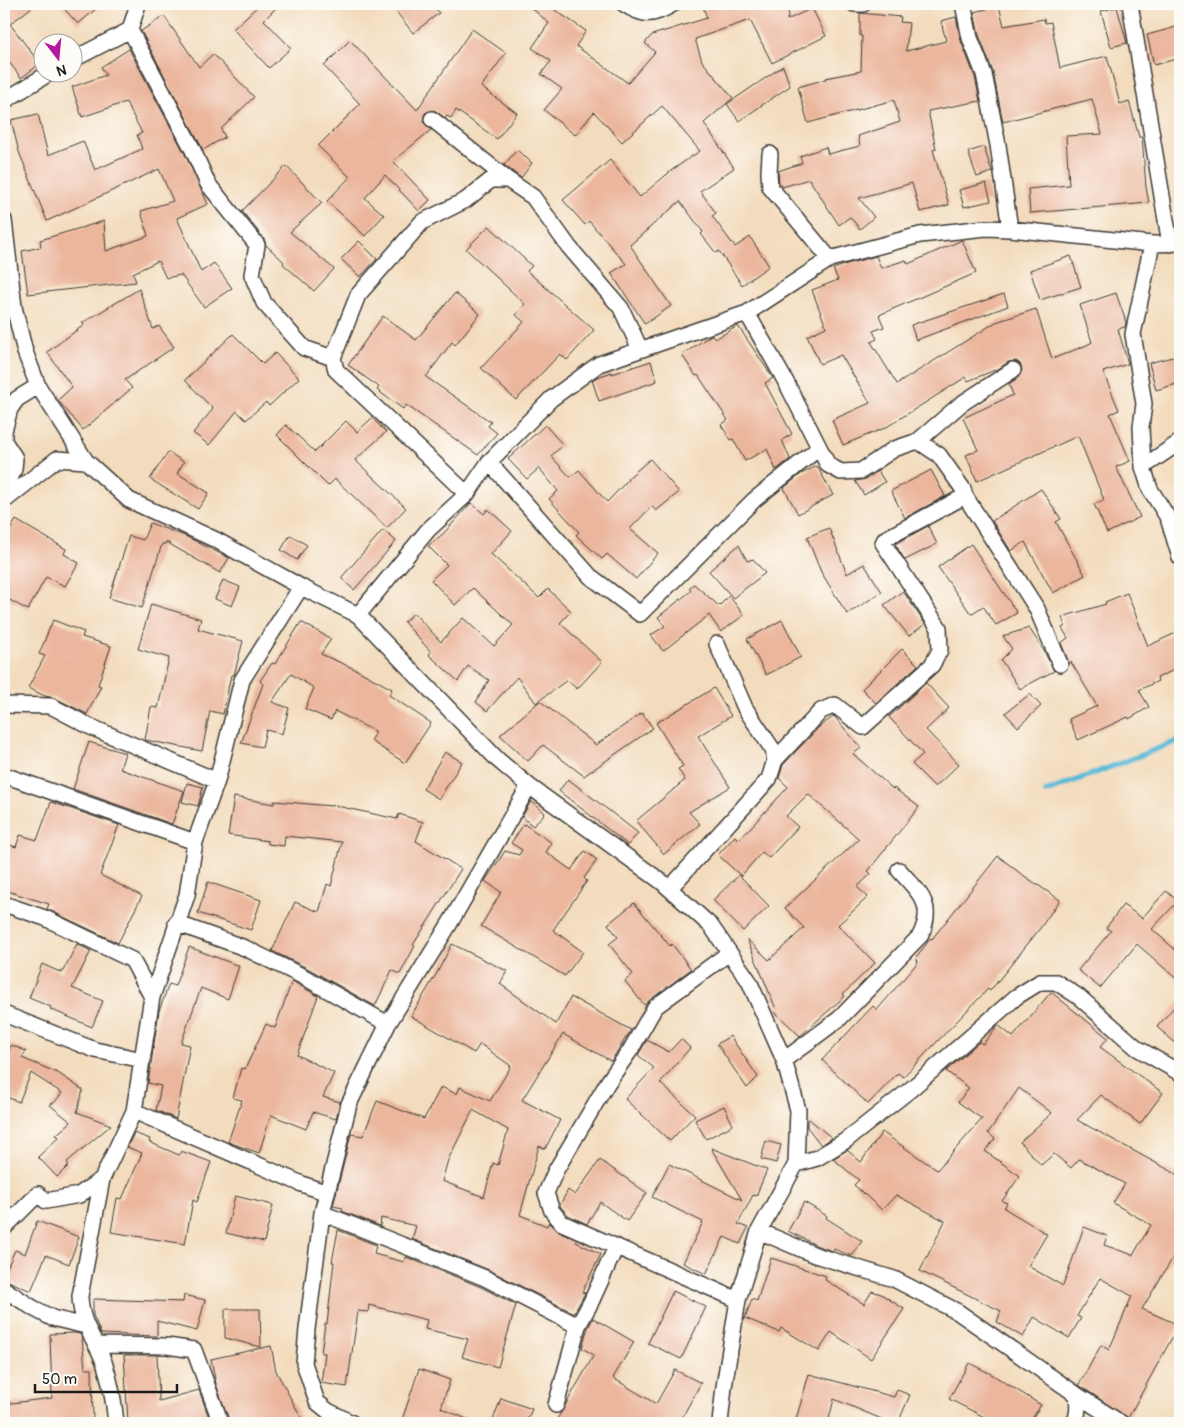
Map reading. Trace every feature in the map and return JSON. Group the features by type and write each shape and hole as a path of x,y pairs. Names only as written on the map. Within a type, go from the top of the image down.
{"street":[{"path":"138,4 130,30 183,130 208,184 257,245 252,275 264,303 304,348 333,358"},
{"path":"624,4 637,12 647,14 660,12 673,4"},
{"path":"854,4 863,4"},
{"path":"963,4 970,38 984,74 998,145 1010,229"},
{"path":"358,615 428,530 467,494 489,462 551,399 599,364 747,313 830,259 920,235 986,228 1152,244 1175,243 1130,4"},
{"path":"82,55 130,30"},
{"path":"4,101 35,82"},
{"path":"432,120 508,180 533,197 569,247 622,308 640,349"},
{"path":"770,154 770,187 830,259"},
{"path":"467,494 336,370 333,358 358,295 422,222 466,200 491,180 508,180"},
{"path":"4,221 14,307 24,352 38,386 86,461 129,500 216,540 301,587 358,615 498,760 530,786 670,888 711,926 749,981 784,1060 798,1110 796,1164 759,1231 738,1300 720,1423"},
{"path":"1152,244 1134,334 1144,404 1141,427 1143,467 1150,489 1168,518 1180,557"},
{"path":"747,313 787,384 828,466 841,472 861,471 894,449 918,441 961,404 1013,370"},
{"path":"4,494 14,469 14,458 4,441 4,431 10,409 16,399 38,386"},
{"path":"918,441 939,455 963,489 965,496 1037,609 1060,664"},
{"path":"1143,467 1180,442"},
{"path":"489,462 590,576 640,614 754,500 819,448"},
{"path":"4,501 57,460 86,461"},
{"path":"670,888 769,779 775,760 821,711 835,705 862,727 932,665 940,650 939,628 883,543 885,538 965,496"},
{"path":"116,1423 113,1390 96,1344 86,1326 81,1310 80,1296 102,1179 134,1111 152,997 187,895 195,842 216,781 242,680 301,587"},
{"path":"717,644 745,708 773,750 775,760"},
{"path":"4,705 51,706 91,727 216,781"},
{"path":"4,775 195,842"},
{"path":"352,1423 328,1411 318,1402 304,1364 322,1213 349,1104 388,1024 450,924 530,786"},
{"path":"784,1060 839,1019 920,936 926,924 927,910 925,900 899,870"},
{"path":"4,904 45,918 132,960 152,997"},
{"path":"176,923 245,948 304,977 388,1024"},
{"path":"729,952 656,1007 631,1049 608,1082 556,1170 546,1193 552,1211 562,1223 738,1300"},
{"path":"796,1164 817,1158 845,1141 912,1090 1016,998 1040,982 1056,982 1079,997 1138,1048 1180,1073"},
{"path":"4,1014 95,1050 142,1060"},
{"path":"134,1111 302,1184 328,1193"},
{"path":"4,1228 38,1194 46,1201 79,1195 102,1179"},
{"path":"322,1213 485,1278 578,1326"},
{"path":"759,1231 815,1255 894,1279 958,1312 1077,1395 1121,1423"},
{"path":"556,1405 578,1326 616,1247"},
{"path":"4,1289 52,1318 86,1326"},
{"path":"96,1344 167,1346 194,1350 222,1423"},
{"path":"1074,1423 1077,1418 1077,1395"}],"building":[{"path":"4,4 36,4 10,24 32,53 32,70 21,78 4,55"},
{"path":"60,4 102,4 78,24"},
{"path":"260,4 280,4 264,20 291,48 269,68 233,29"},
{"path":"390,4 432,4 439,13 413,33"},
{"path":"527,4 546,4 586,31 576,46 628,83 655,52 645,43 652,35 707,18 702,4 790,4 787,20 812,8 826,36 772,63 750,20 695,39 702,61 733,98 704,123 734,168 700,191 716,213 712,216 735,247 750,237 769,266 742,285 719,251 716,253 701,234 703,232 680,201 630,245 671,306 645,324 611,273 626,264 589,221 585,225 563,200 610,160 640,197 672,170 700,151 662,106 622,142 594,112 575,135 544,110 562,89 541,74 551,61 532,48 549,23"},
{"path":"999,6 1004,26 1044,19 1045,23 1051,22 1060,68 1107,56 1120,104 1129,101 1139,137 1142,137 1149,203 1030,213 1028,189 1069,185 1066,136 1102,134 1092,99 1003,122 993,72 979,35 974,12"},
{"path":"1117,7 1127,43 1111,47 1101,11"},
{"path":"860,13 901,17 900,22 909,23 906,51 946,41 941,21 956,17 961,41 975,77 980,101 928,111 936,149 933,150 949,205 920,212 912,183 859,198 874,217 860,229 850,217 839,225 809,179 782,187 779,182 778,171 802,163 800,156 826,147 828,154 860,146 858,136 900,122 894,100 808,123 798,87 825,78 861,71 862,36 860,36"},
{"path":"164,16 199,67 213,54 254,97 221,129 225,137 203,150 141,31"},
{"path":"1180,26 1180,58 1154,65 1147,35"},
{"path":"472,29 506,53 481,87 517,113 497,139 456,110 451,118 447,116 445,118 434,110 425,113 423,122 431,130 393,161 430,200 419,211 385,175 365,198 384,215 365,236 327,201 350,177 318,146 360,104 324,66 350,40 417,110"},
{"path":"129,49 184,152 208,204 177,218 201,272 214,263 232,288 204,307 181,275 166,278 158,261 133,273 136,282 28,294 22,251 41,247 40,240 104,221 106,251 148,236 141,211 173,201 159,169 47,221 19,152 11,120 38,114 48,155 83,141 95,170 142,149 137,135 142,133 126,102 82,117 72,87 106,75 101,67"},
{"path":"783,66 790,86 739,121 727,104"},
{"path":"984,147 992,172 977,177 968,152"},
{"path":"517,150 532,163 521,178 504,165"},
{"path":"286,166 322,203 290,232 334,269 314,291 283,264 284,262 266,245 264,239 242,211"},
{"path":"986,183 991,201 964,207 959,190"},
{"path":"489,226 532,266 527,271 594,330 567,360 560,354 516,400 481,368 524,322 516,315 525,304 466,249"},
{"path":"962,240 976,273 879,315 884,327 873,331 877,339 871,342 897,384 996,322 1036,309 1052,359 1087,345 1092,342 1080,305 1116,293 1126,322 1125,327 1118,329 1128,364 1103,372 1119,410 1110,414 1130,461 1116,467 1140,517 1107,533 1094,504 1104,500 1078,436 977,481 966,455 978,450 963,418 1013,395 1009,384 1018,378 1022,370 1021,365 1017,361 1008,362 1000,368 968,381 966,377 885,428 843,445 832,420 870,403 841,355 820,364 807,336 826,327 812,290 838,280 833,269 847,264 876,256 881,268 906,260 908,264"},
{"path":"359,241 377,259 360,277 341,259"},
{"path":"1071,256 1081,287 1040,300 1030,270"},
{"path":"139,289 153,329 159,326 174,347 125,380 132,388 83,430 58,400 72,387 47,352 84,325 82,323"},
{"path":"455,293 480,314 455,345 452,342 426,377 491,422 488,426 497,433 478,455 406,405 403,409 377,390 379,387 348,365 383,316 416,340"},
{"path":"1004,294 1008,306 916,340 911,325"},
{"path":"738,326 773,378 765,383 792,434 782,440 790,459 776,470 767,449 745,461 733,439 731,440 721,425 728,420 698,375 696,376 682,355 711,335 715,339"},
{"path":"233,334 263,364 275,353 299,378 269,406 266,402 246,420 237,411 209,445 193,433 213,409 185,380"},
{"path":"1180,355 1180,383 1156,390 1149,363"},
{"path":"651,361 657,381 599,401 592,380"},
{"path":"372,418 386,432 355,460 406,508 387,528 335,479 328,486 277,435 286,425 315,452 346,421 357,432"},
{"path":"545,425 563,445 551,456 570,477 579,470 607,502 627,479 650,459 679,492 656,511 652,506 630,529 658,553 636,579 607,554 602,559 576,535 579,532 549,499 558,491 539,468 527,479 508,459"},
{"path":"168,452 184,462 177,473 209,493 198,509 150,479"},
{"path":"817,466 833,495 798,514 784,488 801,474"},
{"path":"931,470 945,496 905,518 891,491"},
{"path":"878,471 885,482 864,495 855,481 866,479"},
{"path":"1041,489 1061,519 1056,522 1085,575 1053,593 1025,542 1011,551 992,521"},
{"path":"471,503 484,514 488,509 512,531 491,554 539,598 548,589 571,611 560,623 602,662 577,689 567,680 536,703 517,677 487,711 476,702 489,680 468,666 458,681 429,655 431,652 404,622 414,613 441,642 463,618 494,646 513,625 473,588 455,605 431,580 447,565 428,546 444,533"},
{"path":"16,520 66,549 64,554 79,563 65,586 46,577 28,610 4,597 4,540"},
{"path":"150,523 185,536 229,558 220,573 166,542 162,544 142,608 109,598 129,536 143,540"},
{"path":"928,526 937,544 905,560 895,544"},
{"path":"829,528 847,574 864,564 882,592 847,614 821,572 807,537"},
{"path":"383,530 396,541 354,590 341,578"},
{"path":"290,535 307,545 297,560 281,550"},
{"path":"971,544 1017,613 996,625 983,606 971,614 938,567"},
{"path":"739,545 747,561 753,559 765,573 733,598 709,571"},
{"path":"223,580 240,587 232,606 215,599"},
{"path":"694,584 719,606 729,596 744,615 721,632 709,615 663,651 651,635 665,626 658,617 691,591 689,588"},
{"path":"903,591 925,624 909,636 884,605"},
{"path":"1127,593 1148,646 1180,631 1180,667 1157,678 1158,681 1139,690 1149,707 1129,719 1128,717 1078,740 1069,719 1097,706 1071,662 1069,663 1061,643 1068,638 1062,628 1065,626 1062,617 1106,604 1105,602"},
{"path":"151,604 201,619 198,629 243,641 234,675 231,675 223,714 210,711 202,751 145,740 151,707 158,708 169,658 138,649"},
{"path":"53,620 84,632 82,637 111,646 98,685 101,686 87,714 55,698 45,696 28,688 45,656 39,654"},
{"path":"782,620 801,657 766,675 747,639"},
{"path":"301,622 331,639 321,654 357,670 392,689 389,695 431,723 405,763 371,741 376,732 335,711 331,720 305,709 314,688 291,674 272,702 289,708 282,734 266,730 262,747 241,743 263,684 260,681 272,663 275,664"},
{"path":"1029,628 1054,671 1020,689 1001,660 1012,649 1003,636"},
{"path":"902,649 918,665 876,703 862,689"},
{"path":"926,683 949,708 926,730 959,764 935,787 912,764 923,754 889,717"},
{"path":"714,688 731,716 698,736 730,787 689,812 700,824 664,854 636,821 685,780 678,769 683,766 656,723"},
{"path":"1030,694 1041,706 1018,727 1005,713"},
{"path":"540,701 596,745 642,713 653,728 584,776 543,745 528,761 500,735"},
{"path":"834,716 861,748 853,754 893,789 919,807 868,871 871,874 857,887 868,897 838,925 875,963 843,994 845,996 800,1036 774,1011 776,1009 747,939 769,960 804,928 785,908 859,839 808,794 786,816 798,827 769,858 762,852 741,876 718,855 735,836 739,840 788,787 779,778 783,765 818,728"},
{"path":"89,742 125,753 120,769 184,791 172,824 73,789"},
{"path":"445,752 462,762 439,799 423,789"},
{"path":"568,779 638,833 628,845 559,791"},
{"path":"187,783 203,787 198,806 182,802"},
{"path":"234,797 274,804 274,801 332,805 397,819 399,814 423,822 416,841 461,869 413,945 415,946 400,974 392,970 375,1006 309,969 272,951 295,902 319,912 327,884 331,886 342,842 285,836 284,846 268,844 268,841 228,835"},
{"path":"531,801 545,813 533,826 522,817"},
{"path":"51,802 119,825 100,875 142,896 118,943 47,909 49,904 4,890 4,843 16,847 20,835 37,840"},
{"path":"524,824 552,843 546,852 571,870 585,851 597,860 584,878 587,881 553,930 583,952 565,976 481,926 501,892 485,881 505,851 519,855 522,850 511,843"},
{"path":"998,856 1060,900 990,991 988,989 903,1077 898,1073 868,1104 822,1060 873,1006 877,1010 918,962 916,957"},
{"path":"739,875 769,906 743,931 713,900"},
{"path":"208,882 261,900 251,930 198,913"},
{"path":"1166,891 1178,901 1152,929 1180,954 1180,982 1137,944 1100,988 1078,970 1111,931 1106,928 1123,905 1142,918"},
{"path":"634,903 670,946 672,944 691,969 644,1005 625,981 633,974 609,944 618,937 608,924"},
{"path":"77,944 91,951 72,988 103,1001 92,1027 29,998 42,964 62,973"},
{"path":"452,944 507,971 500,984 556,1024 571,997 631,1030 611,1061 563,1034 522,1100 560,1120 545,1149 539,1146 520,1215 547,1226 549,1222 558,1231 601,1254 582,1292 585,1293 574,1313 489,1270 412,1239 416,1226 381,1218 380,1226 342,1211 343,1208 333,1206 351,1134 363,1136 377,1101 424,1119 441,1087 457,1094 460,1087 490,1101 511,1066 480,1044 474,1053 411,1016","holes":["473,1110 508,1130 498,1165 493,1163 484,1197 442,1181 448,1160"]},
{"path":"189,947 239,966 228,999 201,988 181,1043 190,1045 176,1119 156,1110 161,1086 148,1083 159,1011 169,984 175,986"},
{"path":"292,981 318,996 297,1055 334,1073 323,1097 340,1102 336,1119 313,1112 306,1129 271,1115 259,1153 228,1142 242,1100 233,1098 241,1068 245,1069 266,1024 275,1028"},
{"path":"1051,992 1108,1038 1100,1047 1163,1093 1140,1124 1101,1095 1077,1120 1180,1176 1180,1260 1174,1256 1142,1309 1179,1325 1128,1418 1079,1385 1101,1345 1109,1350 1132,1296 1100,1278 1077,1316 1081,1318 1069,1338 1034,1317 1023,1337 997,1322 1001,1311 920,1271 945,1221 896,1195 882,1210 854,1185 859,1180 833,1159 847,1150 861,1162 882,1132 937,1170 982,1119 958,1102 969,1088 946,1071 979,1042 983,1044 998,1025 1013,1037","holes":["1019,1088 1052,1113 1020,1142 1041,1165 1054,1154 1071,1168 1079,1159 1125,1184 1113,1203 1151,1225 1133,1255 1104,1245 1107,1236 1084,1227 1063,1286 1028,1266 1047,1234 1004,1208 1007,1203 1002,1201 1020,1176 985,1151 995,1139 988,1133"]},
{"path":"1180,1000 1180,1047 1157,1027"},
{"path":"730,1036 758,1077 747,1088 717,1044"},
{"path":"681,1039 690,1048 660,1083 695,1115 670,1141 625,1099 654,1068 638,1055 647,1040 669,1052"},
{"path":"11,1045 26,1051 22,1058 58,1073 83,1090 77,1112 111,1125 67,1162 69,1165 57,1177 38,1157 59,1137 56,1135 71,1122 50,1105 62,1093 31,1073 19,1102 4,1096 4,1051 8,1053"},
{"path":"724,1106 733,1125 706,1139 695,1120"},
{"path":"809,1119 832,1138 821,1145 807,1127 807,1120"},
{"path":"134,1133 150,1139 149,1142 179,1155 181,1151 211,1162 197,1202 193,1200 185,1244 111,1232 117,1198 122,1199 142,1153 127,1147"},
{"path":"766,1141 781,1145 776,1163 761,1159"},
{"path":"711,1148 767,1170 756,1196 753,1195 738,1224 748,1228 740,1244 724,1237 706,1274 683,1263 703,1222 652,1197 669,1164 742,1200"},
{"path":"600,1160 647,1193 627,1221 600,1202 587,1224 568,1215 560,1206 568,1190 575,1195"},
{"path":"235,1196 273,1205 264,1242 226,1233"},
{"path":"804,1202 862,1241 852,1256 834,1249 833,1251 818,1246 788,1231"},
{"path":"37,1221 79,1237 69,1264 46,1255 31,1291 4,1279 4,1275 15,1250 25,1254"},
{"path":"338,1230 376,1245 374,1254 404,1262 406,1257 481,1287 516,1305 498,1367 462,1357 468,1339 425,1329 427,1320 369,1305 368,1312 358,1311 347,1387 321,1383 325,1353 321,1353 325,1324 327,1324 334,1262 332,1262"},
{"path":"771,1258 826,1276 825,1280 864,1304 872,1291 881,1294 904,1309 871,1359 831,1332 819,1351 781,1328 779,1332 745,1318 752,1299 757,1301"},
{"path":"673,1291 706,1307 681,1359 648,1343"},
{"path":"184,1295 205,1300 197,1331 157,1321 157,1336 101,1334 93,1315 93,1299 183,1302"},
{"path":"225,1309 260,1309 261,1347 225,1338"},
{"path":"593,1318 634,1342 613,1378 656,1404 675,1370 701,1383 679,1423 555,1423 594,1355 582,1348 587,1330"},
{"path":"50,1334 80,1334 82,1338 85,1369 92,1369 93,1423 4,1423 4,1404 52,1398"},
{"path":"271,1346 276,1371 304,1423 230,1423 216,1384 211,1359"},
{"path":"124,1355 157,1355 159,1401 199,1390 211,1423 128,1423"},
{"path":"969,1363 993,1375 1041,1405 1029,1423 996,1423 949,1399"},
{"path":"419,1369 450,1380 441,1408 476,1423 401,1423"},
{"path":"809,1374 894,1397 897,1390 910,1395 898,1423 891,1423 834,1399 828,1423 795,1423"},
{"path":"501,1398 532,1409 526,1423 492,1423"}],"waterway":[{"path":"1046,792 1180,740"}]}
